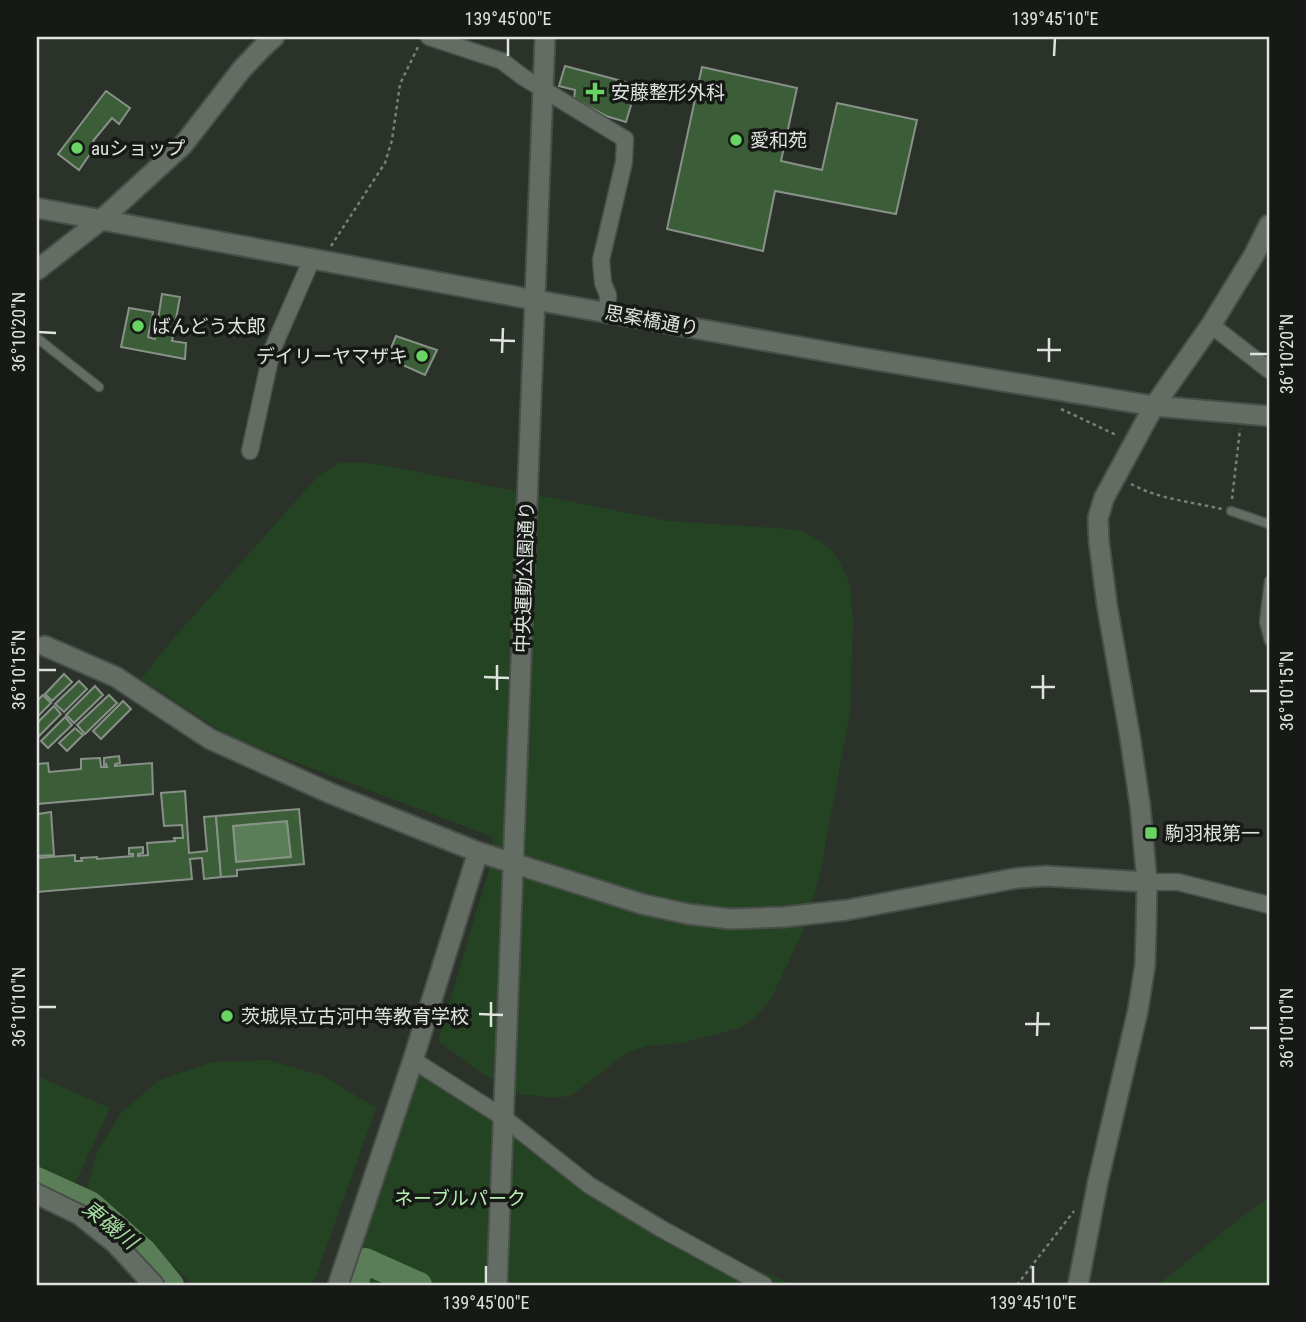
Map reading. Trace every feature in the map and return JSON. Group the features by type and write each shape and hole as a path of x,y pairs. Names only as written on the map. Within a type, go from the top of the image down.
{"street":[{"path":"37,270 101,220 183,145 242,69 274,37"},
{"path":"429,37 502,61 625,139 624,162 601,260 603,283 608,295 607,312"},
{"name":"中央運動公園通り","path":"497,1285 545,37"},
{"name":"思案橋通り","path":"37,208 856,357 1154,406 1269,416"},
{"path":"1078,1285 1098,1181 1138,1010 1145,965 1147,882 1140,805 1107,605 1098,518 1104,498 1154,406 1211,325 1269,225"},
{"path":"250,451 272,350 317,259"},
{"path":"1211,325 1269,370"},
{"path":"40,648 116,677 209,739 332,794 478,852 642,904 688,914 731,919 784,917 847,910 1017,878 1046,876 1178,883 1269,905"},
{"path":"338,1285 478,852"},
{"path":"412,1060 504,1118 589,1185 660,1228 764,1285"},
{"path":"37,1194 80,1215 115,1243 154,1285"}],"lane":[{"path":"37,338 99,387"},
{"path":"1231,511 1269,524"},
{"path":"1269,581 1264,622 1269,641"}],"path":[{"path":"317,259 385,163 392,140 400,84 423,37"},
{"path":"1043,387 1053,405 1133,444"},
{"path":"1116,476 1140,489 1231,511 1242,414"},
{"path":"1017,1285 1073,1212"}],"green space":[{"path":"339,463 383,465 669,521 802,531 829,547 850,584 853,621 850,712 820,874 803,931 772,997 756,1017 740,1028 682,1043 647,1046 627,1053 572,1095 559,1098 520,1094 481,1073 438,1041 490,866 493,837 232,738 141,679 171,641 319,475"},
{"path":"268,1060 324,1076 376,1108 311,1285 194,1285 87,1188 98,1150 121,1113 159,1080 213,1062"},
{"name":"ネーブルパーク","path":"413,1060 660,1228 794,1285 339,1285"},
{"path":"37,1076 110,1108 72,1190 37,1174"},
{"path":"1269,1198 1269,1285 1158,1285 1245,1214"}],"shaded area":[{"path":"287,821 291,857 236,862 233,826"}],"building":[{"path":"565,66 637,85 626,122 606,116 574,99 575,90 559,86"},
{"name":"愛和苑","path":"702,67 797,88 781,161 822,170 837,103 917,120 896,214 775,191 763,251 667,229"},
{"path":"106,91 130,108 119,124 112,118 93,141 97,144 79,170 58,154"},
{"path":"162,294 180,297 172,341 186,343 185,359 121,347 129,308 153,312 148,337 155,339"},
{"path":"396,336 437,350 425,375 387,358"},
{"path":"64,674 72,682 52,701 45,694"},
{"path":"79,681 87,689 64,712 55,704"},
{"path":"95,686 103,695 74,723 66,715"},
{"path":"43,695 51,703 37,717 37,701"},
{"path":"109,695 117,703 85,734 77,725"},
{"path":"123,701 131,709 101,739 93,731"},
{"path":"54,706 61,714 37,738 37,723"},
{"path":"65,717 72,725 48,748 41,741"},
{"path":"75,728 83,735 67,751 59,743"},
{"path":"119,756 120,763 115,766 152,763 153,794 37,804 37,764 48,763 49,772 81,769 81,759 100,758 101,767 107,767 104,765 104,758"},
{"path":"185,791 189,853 207,851 204,817 216,816 221,877 204,879 202,858 190,859 192,879 37,892 37,858 75,855 75,861 82,861 81,858 133,856 129,854 129,848 143,847 143,853 138,856 148,855 147,843 183,838 182,825 164,826 161,793"},
{"path":"37,804 38,814 51,812 54,855 37,856"},
{"path":"299,809 304,864 237,870 237,876 221,877 216,816","holes":["287,821 291,857 236,862 233,826"]}],"waterway":[{"name":"東磯川","path":"37,1180 90,1204 144,1252 171,1285"},
{"name":"東磯川","path":"355,1285 362,1262 365,1261 419,1285"}],"place":[{"name":"安藤整形外科","path":"595,92"},
{"name":"愛和苑","path":"736,140"},
{"name":"auショップ","path":"77,148"},
{"name":"ばんどう太郎","path":"138,326"},
{"name":"デイリーヤマザキ","path":"422,356"},
{"name":"駒羽根第一","path":"1151,833"},
{"name":"茨城県立古河中等教育学校","path":"227,1016"}]}
